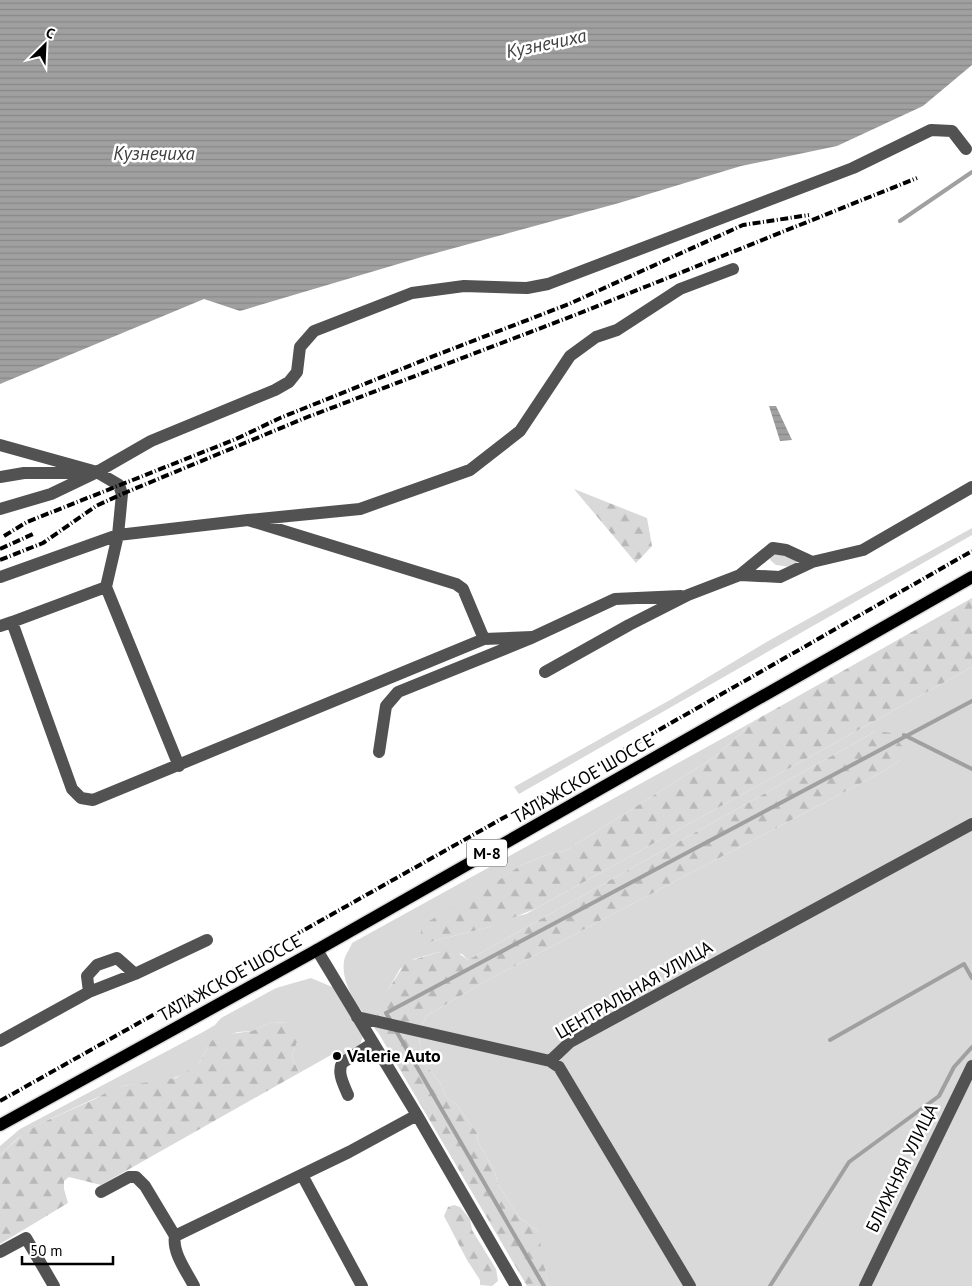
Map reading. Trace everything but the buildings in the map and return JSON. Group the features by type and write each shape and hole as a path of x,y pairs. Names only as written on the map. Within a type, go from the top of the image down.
{"main road":[{"name":"ТАЛАЖСКОЕ ШОССЕ","path":"0,1125 317,950 972,577"}],"lane":[{"path":"0,509 51,494 96,472 151,441 275,390 289,382 297,372 300,347 314,331 412,293 464,286 527,288 548,284 853,168 931,130 952,131 966,149"},
{"path":"0,577 118,535 360,509 470,470 520,431 570,356 596,337 617,330 680,289 733,269"},
{"path":"0,445 96,472 119,485 122,494 118,535 106,587 179,766"},
{"path":"0,476 24,473 96,472"},
{"path":"740,575 780,577 812,562 864,550 972,486"},
{"path":"248,520 456,584 463,589 484,639"},
{"path":"545,672 629,625 688,595 740,575 774,548 786,550 812,562"},
{"path":"106,587 6,624 72,790 81,798 92,800 179,766 484,639 532,637"},
{"path":"379,752 386,706 398,692 532,637 615,600 688,595"},
{"name":"ЦЕНТРАЛЬНАЯ УЛИЦА","path":"690,1286 559,1067 550,1061 570,1042 972,824"},
{"path":"0,1041 89,992 134,974 208,940"},
{"path":"317,950 417,1115 516,1286"},
{"path":"89,992 87,976 97,965 118,958 134,974"},
{"path":"357,1017 550,1061"},
{"path":"348,1095 339,1068 342,1063 373,1043"},
{"name":"БЛИЖНЯЯ УЛИЦА","path":"865,1286 972,1066"},
{"path":"175,1236 302,1175 417,1115"},
{"path":"302,1175 362,1286"},
{"path":"101,1192 129,1177 136,1178 145,1186 175,1236 174,1243 178,1255 194,1286"},
{"path":"0,1252 26,1238 54,1286"}],"green space":[{"path":"574,489 647,518 652,546 636,563"},
{"path":"972,528 972,535 519,794 514,787 670,700 770,640"},
{"path":"777,553 799,561 790,567 776,565 770,560 771,556"},
{"path":"972,598 972,667 535,909 489,927 430,942 421,939 421,929 426,923 474,894 483,891 521,865 549,854 567,850 716,756 754,721"},
{"path":"972,667 972,1286 548,1286 537,1230 519,1217 498,1184 494,1170 478,1142 477,1133 456,1104 446,1097 440,1082 427,1067 421,1055 419,1036 426,1016 486,981 886,770 902,759 876,731 468,960 462,954 439,952 414,959 400,969 381,1002 376,1017 379,1034 354,1000 346,981 344,961 352,943 754,721 716,756 567,850 549,854 521,865 483,892 467,899 430,942 489,927 508,918 526,914"},
{"path":"876,731 893,733 906,752 902,759 886,770 486,981 426,1016 419,1036 421,1055 427,1067 440,1082 446,1097 456,1104 477,1133 478,1142 494,1170 498,1184 519,1217 537,1230 548,1286 527,1286 379,1034 376,1017 380,1002 406,962 446,950 454,950 468,960"},
{"path":"311,978 337,989 363,1036 360,1045 344,1057 340,1050 299,1073 292,1056 297,1042 288,1023 272,1022 252,1031 238,1032 211,1041 199,1064 189,1072 169,1080 122,1086 39,1124 18,1138 0,1155 0,1146 20,1129 203,1032 215,1025 221,1018 276,988"},
{"path":"272,1022 288,1023 293,1028 297,1042 292,1056 299,1073 101,1185 69,1177 64,1181 68,1203 0,1244 0,1155 23,1134 39,1124 95,1099 116,1087 176,1078 199,1064 211,1041 223,1035 252,1031"},
{"path":"454,1205 460,1207 470,1219 472,1230 496,1269 498,1281 492,1286 480,1285 480,1280 467,1260 444,1216 448,1207"}],"water":[{"name":"Кузнечиха","path":"0,0 972,0 972,65 923,106 837,146 741,166 619,203 425,256 240,311 204,299 0,384"},
{"path":"769,406 776,406 792,440 780,441"}],"waterway":[{"path":"900,221 972,172"},
{"path":"391,1021 386,1013 972,701"},
{"path":"904,735 972,769"},
{"path":"830,1040 964,964 972,978"},
{"path":"395,1029 544,1286"},
{"path":"770,1286 849,1162 939,1096 954,1067 972,1047"}],"railway":[{"path":"0,560 43,543 96,506 122,494 305,418 575,315 917,178"},
{"path":"4,536 27,522 236,439 280,418 569,304 743,225 809,215"},
{"path":"0,549 33,534"},
{"path":"0,1101 608,759 972,551"}],"place":[{"name":"Valerie Auto","path":"337,1056"}]}
